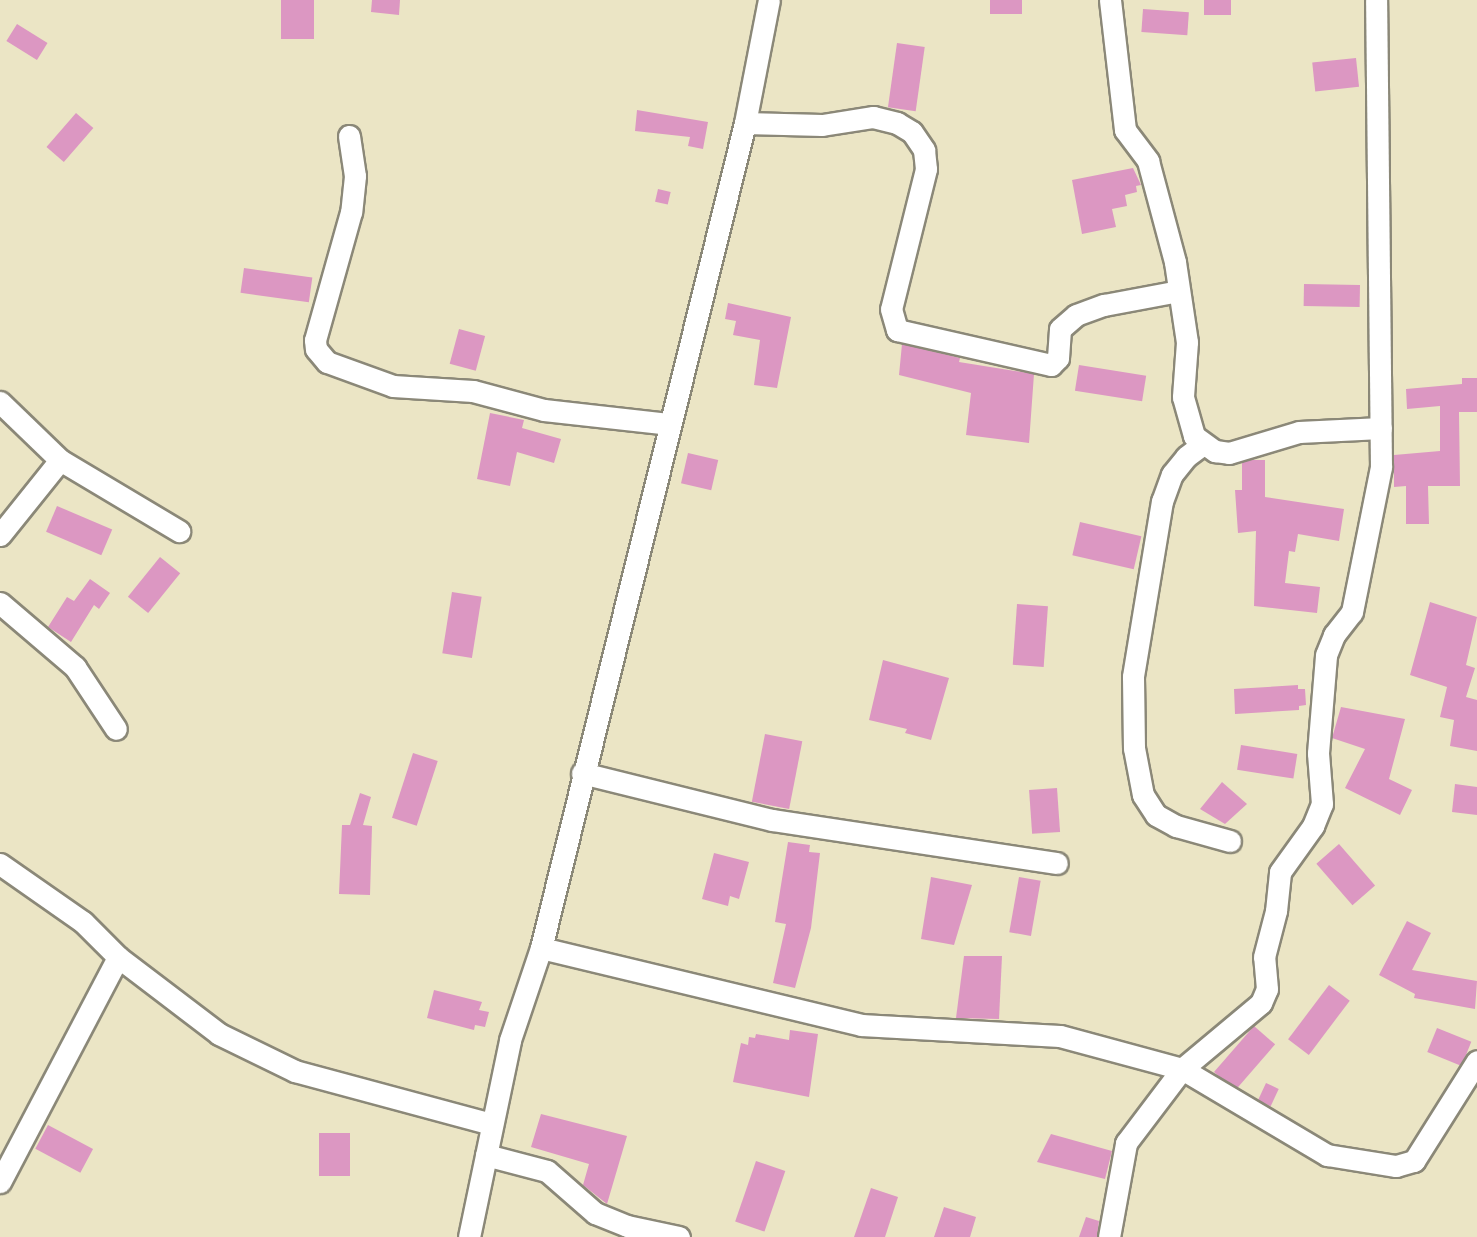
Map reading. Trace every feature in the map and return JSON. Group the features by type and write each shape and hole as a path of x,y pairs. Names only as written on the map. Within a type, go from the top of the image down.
{"street":[{"path":"469,1237 510,1040 540,948 668,424 745,123 769,0"},
{"path":"1110,0 1125,129 1143,150 1164,210 1187,342 1183,398 1194,436 1203,444 1229,453 1299,432 1381,428"},
{"path":"1109,1237 1126,1143 1182,1069 1252,1014 1267,989 1264,957 1276,911 1280,872 1313,826 1322,804 1318,753 1326,655 1334,635 1352,612 1381,467 1376,0"},
{"path":"745,123 822,125 873,117 897,123 912,132 924,150 926,169 891,309 897,330 1051,365 1058,358 1060,328 1076,315 1104,305 1179,291"},
{"path":"349,135 355,176 351,212 315,340 316,349 327,362 393,386 473,390 544,410 668,424"},
{"path":"0,402 60,460 179,531"},
{"path":"1203,444 1186,457 1172,474 1162,501 1133,676 1134,748 1143,795 1156,815 1176,826 1230,841"},
{"path":"0,535 60,460"},
{"path":"0,603 75,667 116,729"},
{"path":"582,774 772,820 1057,862"},
{"path":"0,864 83,922 118,957 219,1034 295,1071 492,1124"},
{"path":"540,948 861,1025 1060,1036 1182,1069 1327,1155 1396,1167 1414,1161 1477,1061"},
{"path":"0,1182 118,957"},
{"path":"486,1155 547,1171 595,1213 627,1226 679,1237"}],"building":[{"path":"281,0 314,0 314,39 281,39"},
{"path":"372,0 400,0 399,15 371,12"},
{"path":"990,0 1022,0 1022,14 990,14"},
{"path":"1204,0 1231,0 1231,15 1204,15"},
{"path":"1143,9 1189,12 1187,35 1141,32"},
{"path":"17,24 48,43 37,60 6,41"},
{"path":"897,43 925,47 916,111 888,107"},
{"path":"1356,58 1359,87 1315,91 1312,63"},
{"path":"637,110 708,122 703,149 688,146 690,137 635,131"},
{"path":"76,113 93,128 64,162 46,147"},
{"path":"1133,168 1141,185 1136,186 1137,192 1125,195 1127,206 1112,209 1116,227 1082,234 1072,180"},
{"path":"658,189 671,192 668,205 655,202"},
{"path":"244,268 312,278 309,302 241,293"},
{"path":"1304,284 1360,285 1360,307 1304,306"},
{"path":"728,303 791,317 777,388 754,385 760,340 733,335 736,321 725,319"},
{"path":"459,329 485,336 476,371 450,364"},
{"path":"902,344 960,358 959,362 1034,374 1029,443 966,435 971,393 899,375"},
{"path":"1079,365 1146,376 1142,401 1075,391"},
{"path":"1462,378 1477,378 1477,412 1459,412 1460,486 1428,486 1429,524 1406,524 1406,486 1394,487 1394,455 1440,451 1440,406 1407,409 1406,389 1462,384"},
{"path":"490,413 524,420 522,428 561,439 554,463 517,452 510,486 477,479"},
{"path":"688,453 718,460 711,490 681,483"},
{"path":"1265,460 1265,497 1344,509 1339,541 1298,534 1295,552 1289,551 1285,583 1320,587 1317,613 1254,606 1256,531 1238,533 1235,490 1242,490 1242,462"},
{"path":"57,506 112,529 101,555 46,532"},
{"path":"1080,522 1141,536 1134,569 1072,555"},
{"path":"160,557 180,573 148,613 128,597"},
{"path":"90,579 110,593 99,609 94,605 71,642 48,627 67,597 74,601"},
{"path":"452,592 482,597 472,658 442,653"},
{"path":"1430,602 1477,617 1466,665 1475,668 1466,697 1477,700 1477,751 1450,746 1454,720 1440,717 1447,687 1410,675"},
{"path":"1017,604 1048,606 1044,667 1013,665"},
{"path":"883,660 949,678 931,740 905,733 907,729 869,720"},
{"path":"1298,685 1298,689 1305,689 1306,705 1299,706 1299,710 1235,714 1234,689"},
{"path":"1341,707 1405,719 1389,779 1412,790 1400,815 1345,788 1365,749 1332,738"},
{"path":"765,734 802,741 789,809 752,802"},
{"path":"1241,745 1297,754 1293,779 1237,770"},
{"path":"413,753 438,761 417,826 392,818"},
{"path":"1222,782 1247,804 1225,824 1200,809"},
{"path":"1455,784 1477,787 1477,815 1452,812"},
{"path":"1057,788 1060,832 1032,834 1029,790"},
{"path":"360,793 371,797 363,825 372,826 370,895 339,894 342,825 350,825"},
{"path":"788,842 810,845 809,852 820,853 811,928 795,988 773,983 786,924 775,922"},
{"path":"1339,844 1375,886 1352,905 1316,864"},
{"path":"714,853 749,862 739,899 730,896 728,906 702,899"},
{"path":"931,877 972,885 954,945 921,939"},
{"path":"1019,877 1041,881 1031,936 1009,932"},
{"path":"1407,921 1431,933 1412,970 1477,981 1475,1009 1414,998 1415,994 1379,975"},
{"path":"964,956 1002,956 999,1019 956,1018"},
{"path":"1329,985 1350,1001 1309,1055 1288,1039"},
{"path":"434,990 482,1002 479,1010 489,1012 485,1027 475,1025 474,1030 427,1018"},
{"path":"1254,1026 1275,1044 1235,1090 1214,1072"},
{"path":"1437,1028 1471,1042 1462,1066 1427,1052"},
{"path":"790,1030 818,1034 809,1097 733,1082 741,1043 748,1045 749,1037 755,1038 756,1034 789,1040"},
{"path":"1266,1083 1279,1089 1271,1106 1258,1100"},
{"path":"541,1114 627,1136 607,1204 583,1185 589,1164 531,1147"},
{"path":"48,1125 93,1149 80,1173 35,1149"},
{"path":"319,1133 350,1133 350,1176 319,1176"},
{"path":"1051,1134 1112,1151 1105,1179 1037,1162"},
{"path":"756,1161 785,1171 764,1232 735,1222"},
{"path":"871,1188 898,1197 885,1237 854,1237"},
{"path":"944,1207 976,1217 970,1237 934,1237"},
{"path":"1086,1217 1099,1221 1097,1237 1079,1237"}]}
